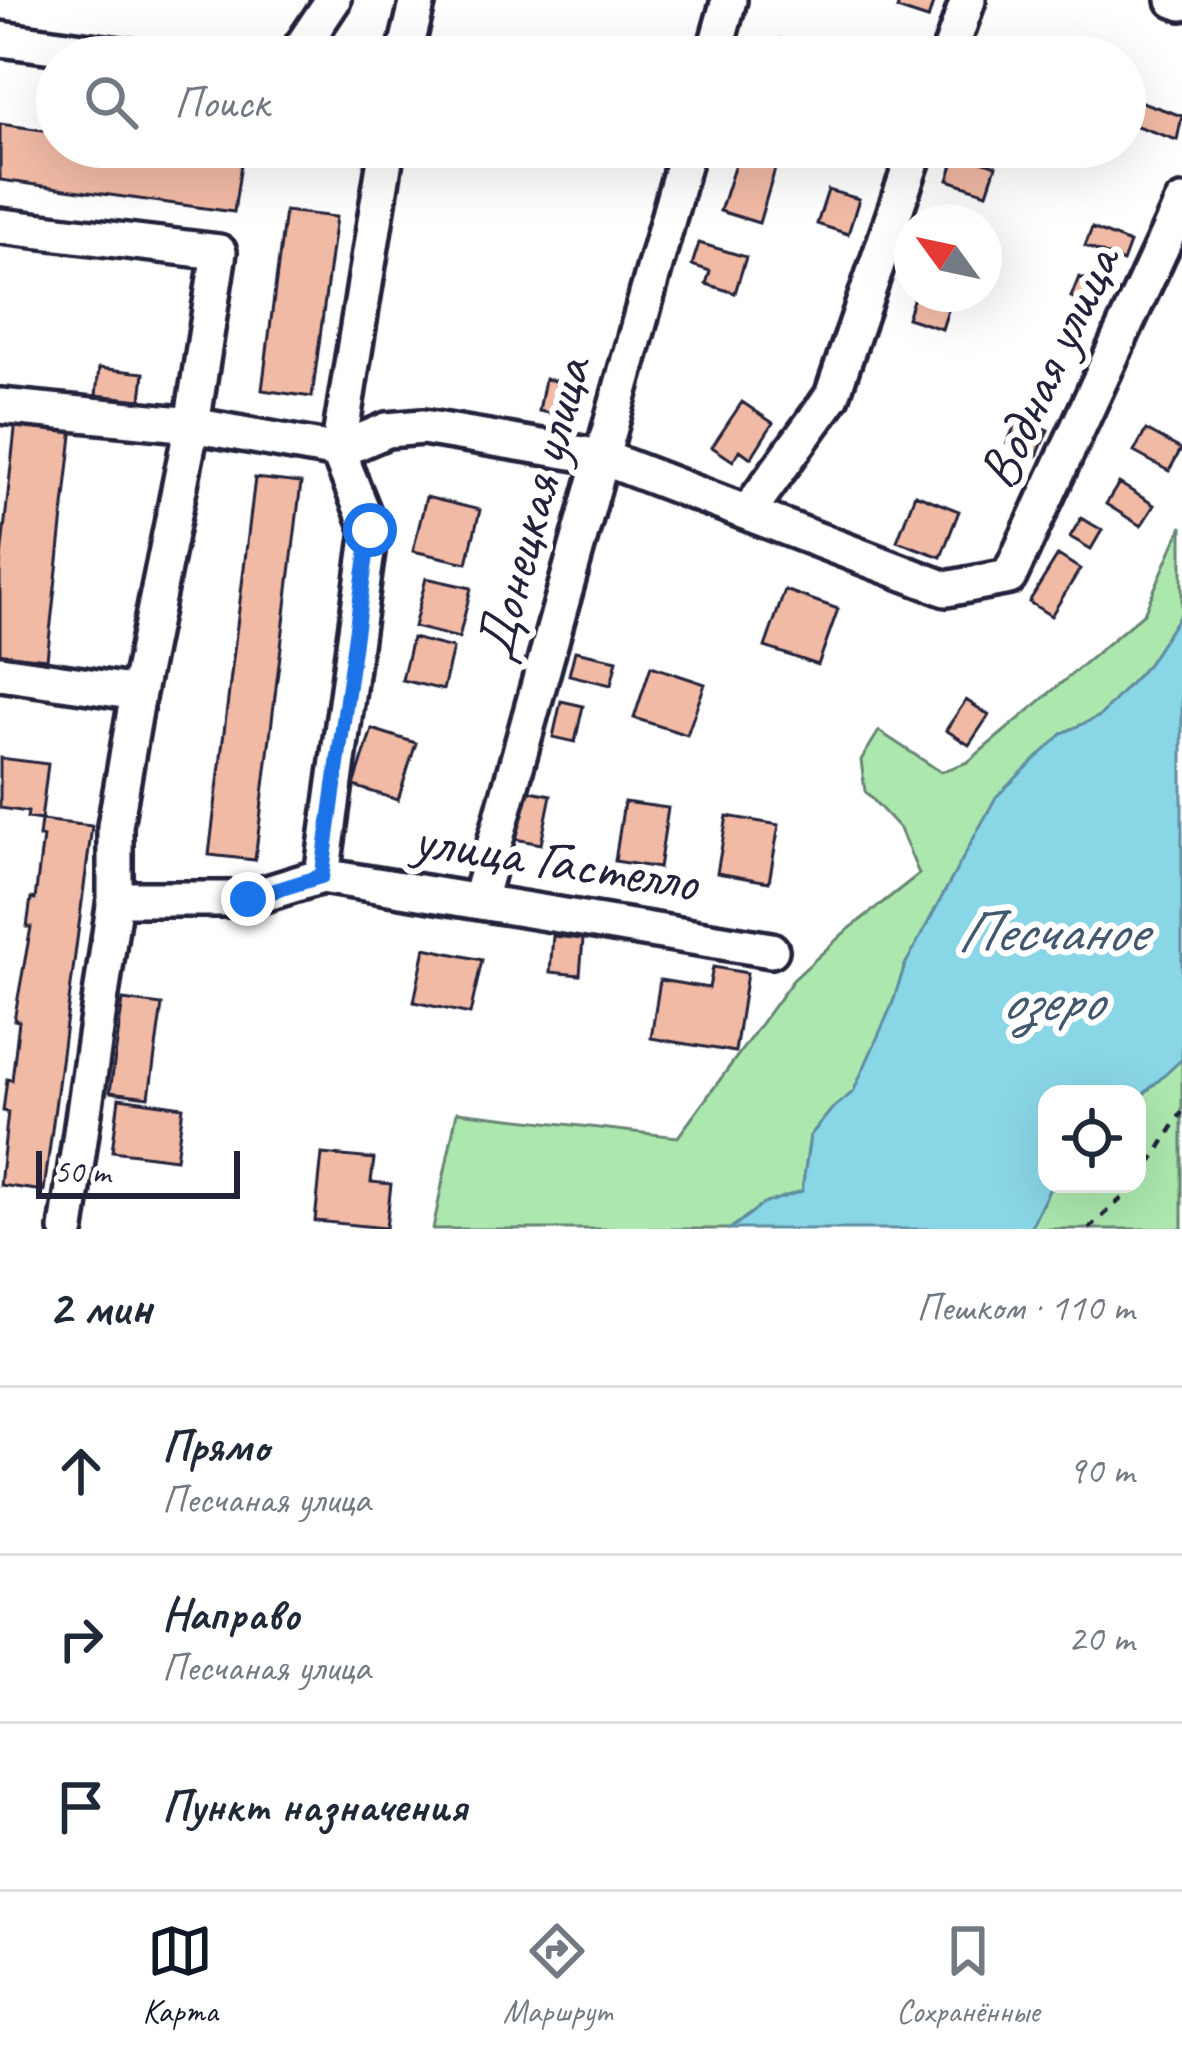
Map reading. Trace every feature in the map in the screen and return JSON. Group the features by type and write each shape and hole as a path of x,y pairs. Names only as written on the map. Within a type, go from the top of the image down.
{"street":[{"path":"309,36 333,0"},
{"path":"409,36 418,0"},
{"path":"719,36 729,0"},
{"path":"955,36 968,0"},
{"path":"0,39 36,44"},
{"path":"115,899 248,899 322,876 370,530 338,451 384,168"},
{"name":"Донецкая улица","path":"479,900 682,168"},
{"path":"0,406 192,424 338,451 387,430 423,427 601,457 748,512 832,396 910,168"},
{"name":"Водная улица","path":"748,512 946,589 1009,577 1182,203"},
{"path":"0,226 219,252 192,424 115,826 115,899 67,1229"},
{"path":"0,673 138,693"},
{"name":"улица Гастелло","path":"322,876 772,950"}],"path":[{"path":"1089,1229 1138,1184 1182,1112"}],"green space":[{"path":"1182,526 1182,612 1148,664 1100,716 1063,733 905,965 853,1093 810,1136 802,1191 763,1204 730,1229 433,1229 457,1112 678,1137 793,980 919,874 900,829 865,791 861,760 879,731 941,772 968,762 1144,613"},
{"path":"1182,1059 1182,1229 1030,1229 1048,1193 1146,1193 1146,1092"}],"water":[{"name":"Песчаное озеро","path":"1182,612 1182,1059 1146,1092 1146,1085 1038,1085 1038,1193 1048,1193 1030,1229 730,1229 763,1204 802,1191 810,1136 853,1092 905,965 996,797 1063,733 1100,716 1148,664"}],"building":[{"path":"900,0 934,0 928,19 897,9"},
{"path":"1146,104 1182,116 1177,140 1146,129"},
{"path":"0,124 36,129 36,168 240,168 234,212 0,180"},
{"path":"734,168 775,168 759,223 720,211"},
{"path":"952,168 995,168 987,193 948,180"},
{"path":"828,190 859,199 848,234 817,224"},
{"path":"285,211 336,217 312,397 262,390"},
{"path":"1092,228 1130,243 1123,262 1085,246"},
{"path":"699,243 746,257 735,293 706,284 710,271 692,265"},
{"path":"1079,277 1106,288 1098,308 1071,297"},
{"path":"909,312 947,312 942,329 907,318"},
{"path":"99,368 144,373 141,400 96,395"},
{"path":"545,379 567,383 560,415 539,411"},
{"path":"742,402 773,423 751,458 740,450 733,461 712,447"},
{"path":"1019,417 1048,430 1037,456 1007,443"},
{"path":"16,420 73,426 47,659 0,654 0,567"},
{"path":"1146,430 1181,449 1169,471 1134,452"},
{"path":"255,478 301,483 255,860 209,855"},
{"path":"1119,483 1154,505 1141,526 1106,504"},
{"path":"915,494 959,511 941,557 897,541"},
{"path":"426,497 480,510 467,563 413,551"},
{"path":"1081,518 1102,530 1091,549 1070,537"},
{"path":"1058,555 1080,569 1051,616 1029,602"},
{"path":"426,578 471,588 459,638 414,627"},
{"path":"785,590 838,609 818,665 765,647"},
{"path":"412,638 453,648 443,690 402,680"},
{"path":"575,651 617,660 611,685 569,675"},
{"path":"651,666 705,684 687,735 634,718"},
{"path":"966,700 989,715 969,745 946,730"},
{"path":"561,701 583,706 575,742 553,737"},
{"path":"372,729 416,743 398,800 354,786"},
{"path":"0,758 48,764 41,820 27,818 28,812 0,808"},
{"path":"525,790 551,795 541,844 515,839"},
{"path":"624,802 668,808 659,868 615,861"},
{"path":"727,816 779,825 769,882 717,873"},
{"path":"41,820 92,826 44,1191 0,1185 8,1112 3,1111 7,1079 12,1080 19,1021 14,1020 31,927 27,927 31,898 35,899"},
{"path":"553,936 583,939 580,975 550,972"},
{"path":"425,948 482,960 470,1014 414,1002"},
{"path":"713,967 747,973 735,1052 651,1038 660,980 709,988"},
{"path":"123,1000 162,1005 149,1097 110,1092"},
{"path":"119,1098 183,1107 176,1159 112,1151"},
{"path":"322,1154 374,1159 371,1182 391,1184 386,1228 315,1221"}],"route":[{"path":"248,899 322,876 370,530"}]}
